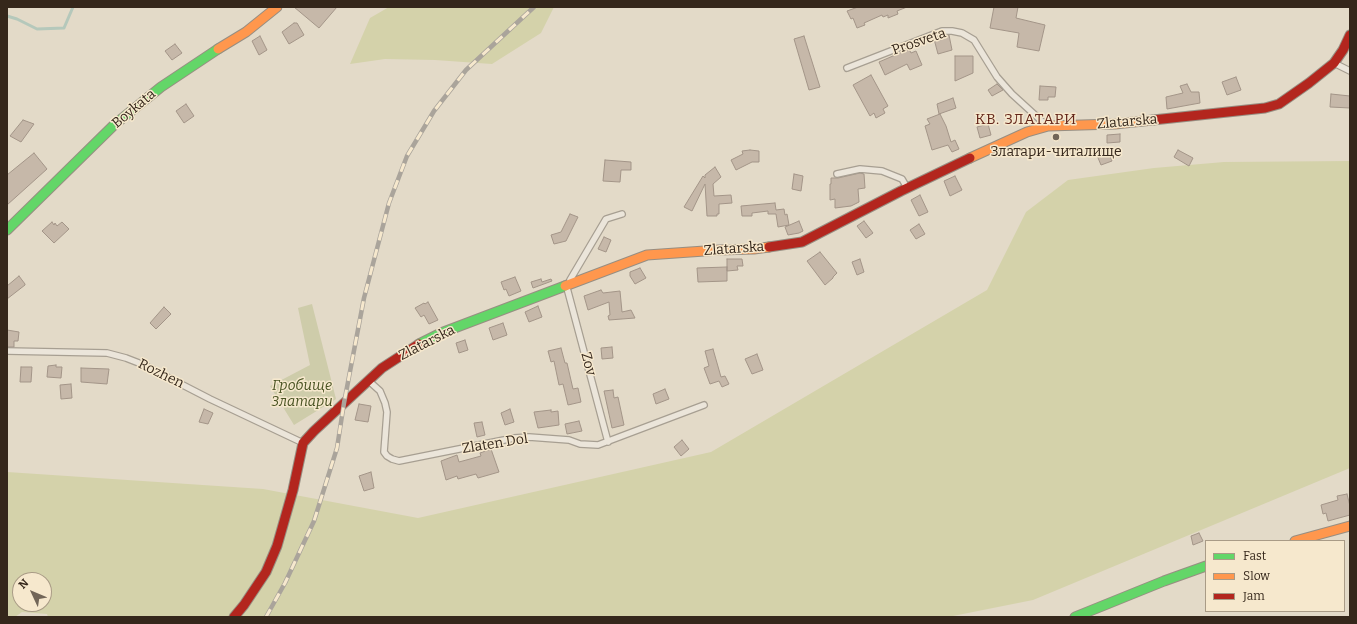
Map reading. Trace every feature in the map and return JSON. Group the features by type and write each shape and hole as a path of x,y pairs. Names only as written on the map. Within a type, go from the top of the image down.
{"street":[{"name":"Boykata","path":"7,230 114,125 161,87 246,32 277,7"},
{"name":"Zlatarska","path":"234,617 266,572 277,546 293,490 303,443 382,368 422,342 440,333 647,255 754,249 802,242 1010,138 1048,126 1115,124 1266,108 1279,104 1334,63 1344,50 1350,35"},
{"path":"1299,540 1350,526"},
{"path":"1075,617 1164,581 1205,566"}],"lane":[{"name":"Prosveta","path":"847,68 942,31 952,31 974,40 997,77 1017,98 1048,126"},
{"path":"1334,63 1350,71"},
{"path":"837,174 860,170 882,171 902,179 908,188"},
{"path":"567,286 606,219 622,214"},
{"name":"Zov","path":"567,286 608,442"},
{"name":"Rozhen","path":"7,351 107,353 126,358 144,365 303,443"},
{"name":"Zlaten Dol","path":"368,380 380,391 385,403 387,412 384,452 387,456 399,461 514,438 529,437 569,440 580,444 598,445 704,405"}],"shaded area":[{"path":"389,7 554,7 541,33 492,64 435,60 385,59 350,64 370,18"},
{"path":"1350,161 1350,468 1033,600 948,617 48,617 47,614 22,612 15,617 7,617 7,472 263,489 418,518 711,452 987,290 1026,212 1068,180 1154,168 1224,162"}],"green space":[{"name":"Гробище Златари","path":"312,304 336,399 294,425 270,386 310,365 298,308"}],"building":[{"path":"294,7 337,7 319,28"},
{"path":"858,7 907,7 897,11 898,14 888,18 888,15 883,17 882,15 864,23 865,25 857,28 853,18 851,19 847,11"},
{"path":"994,7 1018,7 1016,18 1045,25 1039,51 1017,47 1019,33 990,28"},
{"path":"294,23 297,23 304,35 289,44 282,32"},
{"path":"949,35 952,50 938,54 934,39"},
{"path":"260,36 267,50 259,55 252,41"},
{"path":"804,36 820,87 809,90 794,39"},
{"path":"175,44 182,53 172,60 165,51"},
{"path":"909,49 911,53 916,51 922,65 910,70 907,64 885,75 879,62"},
{"path":"955,56 973,56 973,73 955,81"},
{"path":"871,75 888,106 883,109 885,113 876,118 874,113 870,116 853,85"},
{"path":"1236,77 1241,90 1227,95 1222,82"},
{"path":"997,84 1003,90 992,96 988,90"},
{"path":"1187,84 1191,92 1199,92 1200,103 1167,109 1166,97 1183,93 1180,86"},
{"path":"1040,86 1056,87 1055,97 1048,97 1048,100 1039,100"},
{"path":"1331,94 1350,96 1350,108 1330,107"},
{"path":"953,98 956,108 939,114 937,104"},
{"path":"186,104 194,116 184,123 176,111"},
{"path":"940,114 951,142 955,140 959,149 952,152 948,145 932,150 925,126 930,124 927,119"},
{"path":"23,120 34,124 21,142 10,136"},
{"path":"988,124 991,135 980,138 977,127"},
{"path":"1120,134 1120,142 1107,143 1107,135"},
{"path":"1107,149 1112,161 1101,165 1096,153"},
{"path":"1178,150 1193,158 1189,166 1174,157"},
{"path":"742,151 759,151 759,162 752,162 736,170 731,160 743,154"},
{"path":"34,153 47,169 7,205 7,175"},
{"path":"605,160 631,162 631,170 621,170 620,182 603,181"},
{"path":"715,167 721,177 713,184 714,196 731,195 732,203 719,204 719,214 717,214 717,216 707,216 705,184 692,211 684,207 703,176 705,178 705,175"},
{"path":"860,173 864,174 865,188 858,189 859,202 851,206 835,208 835,199 830,200 831,178"},
{"path":"794,174 803,176 801,191 792,189"},
{"path":"955,176 962,190 950,196 944,181"},
{"path":"920,195 928,212 919,216 911,200"},
{"path":"775,203 776,210 784,209 785,215 787,214 789,225 778,227 776,214 768,214 768,211 752,213 752,216 742,216 741,206"},
{"path":"570,214 578,217 566,241 554,244 551,235 561,232"},
{"path":"799,221 803,231 788,235 785,227"},
{"path":"864,221 873,233 866,238 857,226"},
{"path":"52,222 57,226 62,222 69,229 54,243 42,231"},
{"path":"919,224 925,234 916,239 910,230"},
{"path":"604,237 611,240 606,252 598,249"},
{"path":"820,252 837,273 825,285 807,261"},
{"path":"727,259 742,259 743,266 737,266 738,270 727,271"},
{"path":"860,259 864,272 857,275 852,262"},
{"path":"727,267 727,281 698,282 697,268"},
{"path":"640,268 646,278 635,284 630,276 630,272"},
{"path":"19,276 25,285 7,299 7,286"},
{"path":"515,277 521,291 509,296 506,289 504,290 501,282"},
{"path":"541,279 542,282 551,279 552,281 533,288 531,282"},
{"path":"601,290 603,293 620,291 622,312 631,310 635,318 609,320 609,302 588,310 584,296"},
{"path":"428,302 438,320 429,324 424,315 421,317 415,308"},
{"path":"538,306 542,317 529,322 525,312"},
{"path":"164,307 171,314 156,329 150,323"},
{"path":"503,323 507,335 493,340 489,328"},
{"path":"7,330 19,332 18,341 14,341 14,347 7,347"},
{"path":"465,340 468,350 459,353 456,343"},
{"path":"612,347 613,358 602,359 601,348"},
{"path":"561,348 565,363 567,363 573,389 578,388 581,402 568,405 563,384 559,385 554,361 551,362 548,351"},
{"path":"713,349 721,377 725,376 729,384 722,387 719,381 710,384 704,368 709,366 705,351"},
{"path":"757,354 763,370 752,374 745,359"},
{"path":"56,365 56,367 62,367 61,378 47,377 48,366"},
{"path":"21,367 32,367 31,382 20,382"},
{"path":"81,368 109,369 107,384 81,382"},
{"path":"71,384 72,398 61,399 60,385"},
{"path":"665,389 669,399 656,404 653,394"},
{"path":"613,390 614,398 618,397 624,425 612,428 604,391"},
{"path":"359,404 371,406 368,422 355,420"},
{"path":"204,409 213,413 208,424 199,422"},
{"path":"510,409 514,422 505,425 501,413"},
{"path":"551,410 551,412 558,411 559,425 538,428 534,412"},
{"path":"579,421 582,431 567,434 565,424"},
{"path":"482,422 485,435 477,437 474,423"},
{"path":"682,440 689,449 681,456 674,447"},
{"path":"491,449 499,472 478,478 476,474 458,479 457,476 446,480 441,461 457,455 459,462 481,456 480,453"},
{"path":"371,472 374,488 364,491 359,476"},
{"path":"1347,494 1350,506 1350,515 1328,521 1326,513 1323,514 1321,505 1338,500 1337,496"},
{"path":"1199,533 1203,541 1193,545 1191,536"}],"waterway":[{"path":"7,16 17,19 37,29 64,28 73,7"}],"railway":[{"path":"266,617 285,583 314,521 337,448 364,298 389,203 407,156 434,111 466,70 534,7"}],"traffic: fast":[{"path":"7,230 114,125 161,87 218,49"},
{"path":"419,344 441,333 565,286"},
{"path":"1075,617 1164,581 1205,566"}],"traffic: slow":[{"path":"218,49 246,32 277,7"},
{"path":"970,158 1027,132 1048,126 1115,124 1153,120"},
{"path":"565,286 647,255 769,247"},
{"path":"1299,540 1350,526"}],"traffic: jam":[{"path":"1153,120 1265,108 1279,104 1334,63 1343,50 1350,35"},
{"path":"769,247 802,242 901,191 970,158"},
{"path":"234,617 266,572 277,546 293,490 303,443 382,368 419,344"}],"place":[{"name":"Златари-читалище","path":"1056,137"}],"district":[{"name":"КВ. ЗЛАТАРИ","path":"1026,120"}]}
